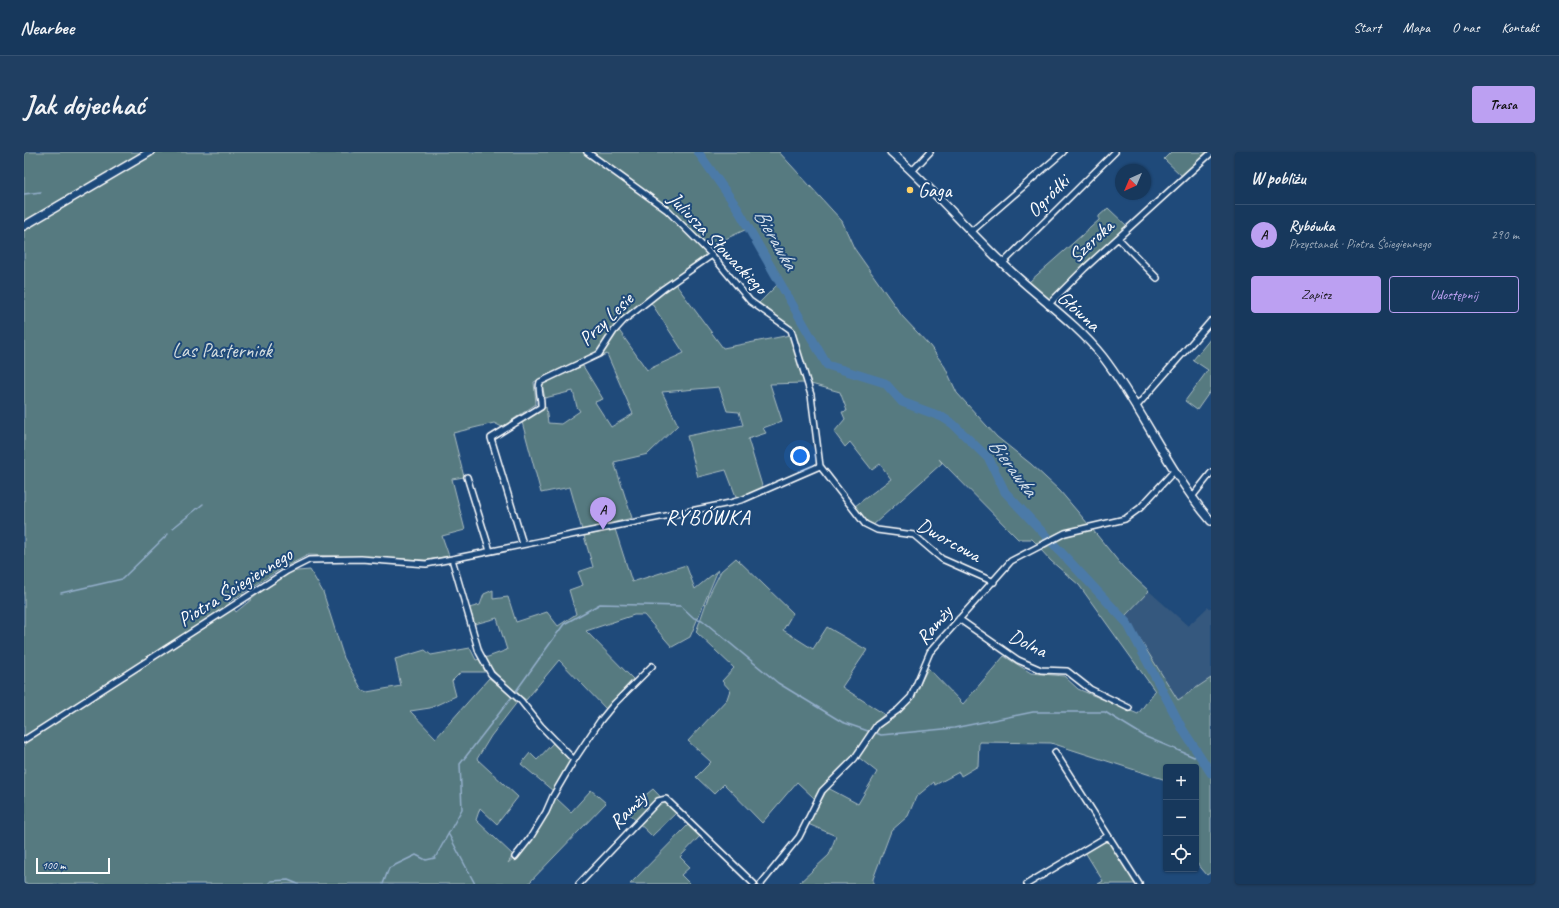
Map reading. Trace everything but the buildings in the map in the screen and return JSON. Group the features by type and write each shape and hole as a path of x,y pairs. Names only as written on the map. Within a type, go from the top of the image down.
{"main road":[{"path":"24,226 150,152"},
{"name":"Główna","path":"892,152 913,170 1003,263 1095,348 1136,407 1192,497 1211,521"}],"street":[{"name":"Juliusza Słowackiego","path":"587,152 667,210 712,255 750,301 790,330 811,395 820,466"},
{"path":"913,170 930,152"},
{"path":"972,231 1064,152"},
{"name":"Ogródki","path":"1003,263 1115,152"},
{"name":"Szeroka","path":"1048,305 1118,238 1211,153"},
{"path":"1118,238 1158,278"},
{"name":"Przy Lesie","path":"523,544 491,438 541,407 542,401 538,387 540,382 599,354 614,331 624,320 658,292 712,255"},
{"path":"1136,407 1211,321"},
{"name":"Dworcowa","path":"820,466 860,518 871,528 914,534 942,559 994,582"},
{"name":"Piotra Ściegiennego","path":"24,740 285,572 309,560 354,559 426,564 730,503 744,499 820,466"},
{"name":"Ramży","path":"761,884 799,837 822,791 854,758 877,725 898,710 912,697 930,652 994,582 1011,561 1043,543 1065,533 1125,519 1140,508 1175,470"},
{"path":"1192,497 1211,473"},
{"path":"468,476 490,551"},
{"path":"452,559 479,652 484,664 491,674 521,701 541,726 574,760"},
{"name":"Dolna","path":"959,619 1018,660 1041,670 1067,671 1090,689 1129,708"},
{"path":"515,857 530,838 574,760 600,721 614,704 652,666"},
{"path":"1055,752 1139,884"},
{"name":"Ramży","path":"579,884 658,801 666,799 754,884"},
{"path":"1027,884 1108,836"}],"shaded area":[{"path":"1149,591 1188,626 1208,607 1211,609 1211,678 1178,701 1125,616"}],"green space":[{"name":"Las Pasterniok","path":"24,152 779,152 842,221 854,248 902,316 930,346 945,367 957,393 997,437 1031,464 1060,491 1089,525 1062,531 1048,538 1006,492 988,457 954,423 936,413 987,460 1003,493 1047,538 1036,543 1032,539 1018,539 939,459 942,463 872,526 856,510 855,506 891,479 880,464 872,470 850,442 845,447 834,432 845,419 842,412 847,411 840,392 811,384 793,330 758,304 778,284 826,367 854,377 849,369 829,363 726,189 705,157 708,169 747,229 710,246 702,260 633,309 622,319 600,350 534,382 536,404 502,427 494,423 453,433 464,477 452,479 465,530 442,536 449,556 426,560 308,555 281,569 229,602 236,612 285,572 310,570 323,592 344,658 362,690 367,692 401,686 395,659 425,650 431,655 470,648 476,660 480,659 485,672 461,672 452,681 456,696 430,708 410,711 436,738 489,678 518,701 491,736 477,759 518,797 497,824 480,808 476,820 513,855 508,863 522,851 556,798 571,812 591,790 606,803 528,884 24,884"},
{"path":"1171,152 1209,152 1182,176 1164,159"},
{"path":"1108,208 1128,227 1049,299 1029,282 1099,220 1099,216"},
{"path":"674,282 723,348 790,335 804,383 770,384 782,421 763,428 766,433 748,439 763,489 737,499 726,470 698,477 687,436 743,425 739,412 727,411 719,387 662,392 678,425 648,454 614,462 632,518 582,530 570,487 541,493 522,422 546,407 548,423 561,424 580,411 577,407 573,391 545,398 542,385 548,380 583,366 603,399 595,402 611,427 633,414 607,354 599,357 618,329 647,370 684,353 650,301"},
{"path":"1211,338 1211,390 1197,410 1185,401 1208,370 1193,360"},
{"path":"615,529 632,582 686,565 695,589 718,570 690,637 672,647 644,615 634,615 586,631 633,679 606,709 559,660 526,700 502,681 485,658 507,650 497,618 475,624 469,608 480,605 484,594 493,590 493,599 508,597 516,622 547,612 558,626 576,614 569,590 583,585 578,572 593,567 584,536"},
{"path":"1092,529 1123,567 1149,591 1125,616 1178,700 1211,678 1211,872 1207,875 1199,866 1199,764 1163,764 1163,779 1051,743 979,742 978,766 961,776 959,772 935,785 934,782 916,797 908,816 891,831 873,879 873,884 798,884 829,855 836,836 808,824 828,788 858,804 877,772 858,757 878,729 890,718 892,720 914,697 928,668 963,704 1004,656 1031,673 1064,676 1078,689 1138,714 1155,691 1079,585 1051,561 1041,550 1066,536"},
{"path":"736,558 793,613 783,630 813,649 827,627 867,650 842,687 884,714 851,758 814,798 797,782 762,823 724,784 714,794 696,777 711,762 688,741 727,699 730,690 722,681 734,668 696,632 709,595 721,571"},
{"path":"553,743 570,761 553,791 521,764 530,753 537,760"},
{"path":"653,789 676,813 652,836 626,811"},
{"path":"688,825 701,835 680,857 690,867 681,875 690,884 630,884"},
{"path":"1099,843 1111,843 1138,884 1098,884 1103,881 1085,852"}],"waterway":[{"name":"Bierawka","path":"698,152 736,206 827,365 885,383 902,402 942,417 953,424 989,459 1005,492 1127,623 1183,730 1211,773"},
{"path":"24,194 41,192"},
{"path":"173,528 203,504"},
{"path":"61,593 122,579 168,534"},
{"path":"516,691 564,624 600,604 681,606 694,618 702,620 778,683 842,722 868,731"},
{"path":"383,884 389,868 416,855 426,860 435,858 462,809 460,764 511,698"},
{"path":"876,733 881,735 954,728 1033,712 1105,712 1146,737 1194,757 1199,754"},
{"path":"449,835 475,884"},
{"path":"268,884 271,881 288,880 298,884"}],"place":[{"name":"Gaga","path":"910,190"},
{"name":"Rybówka","path":"603,530"}],"district":[{"name":"RYBÓWKA","path":"708,517"}]}
